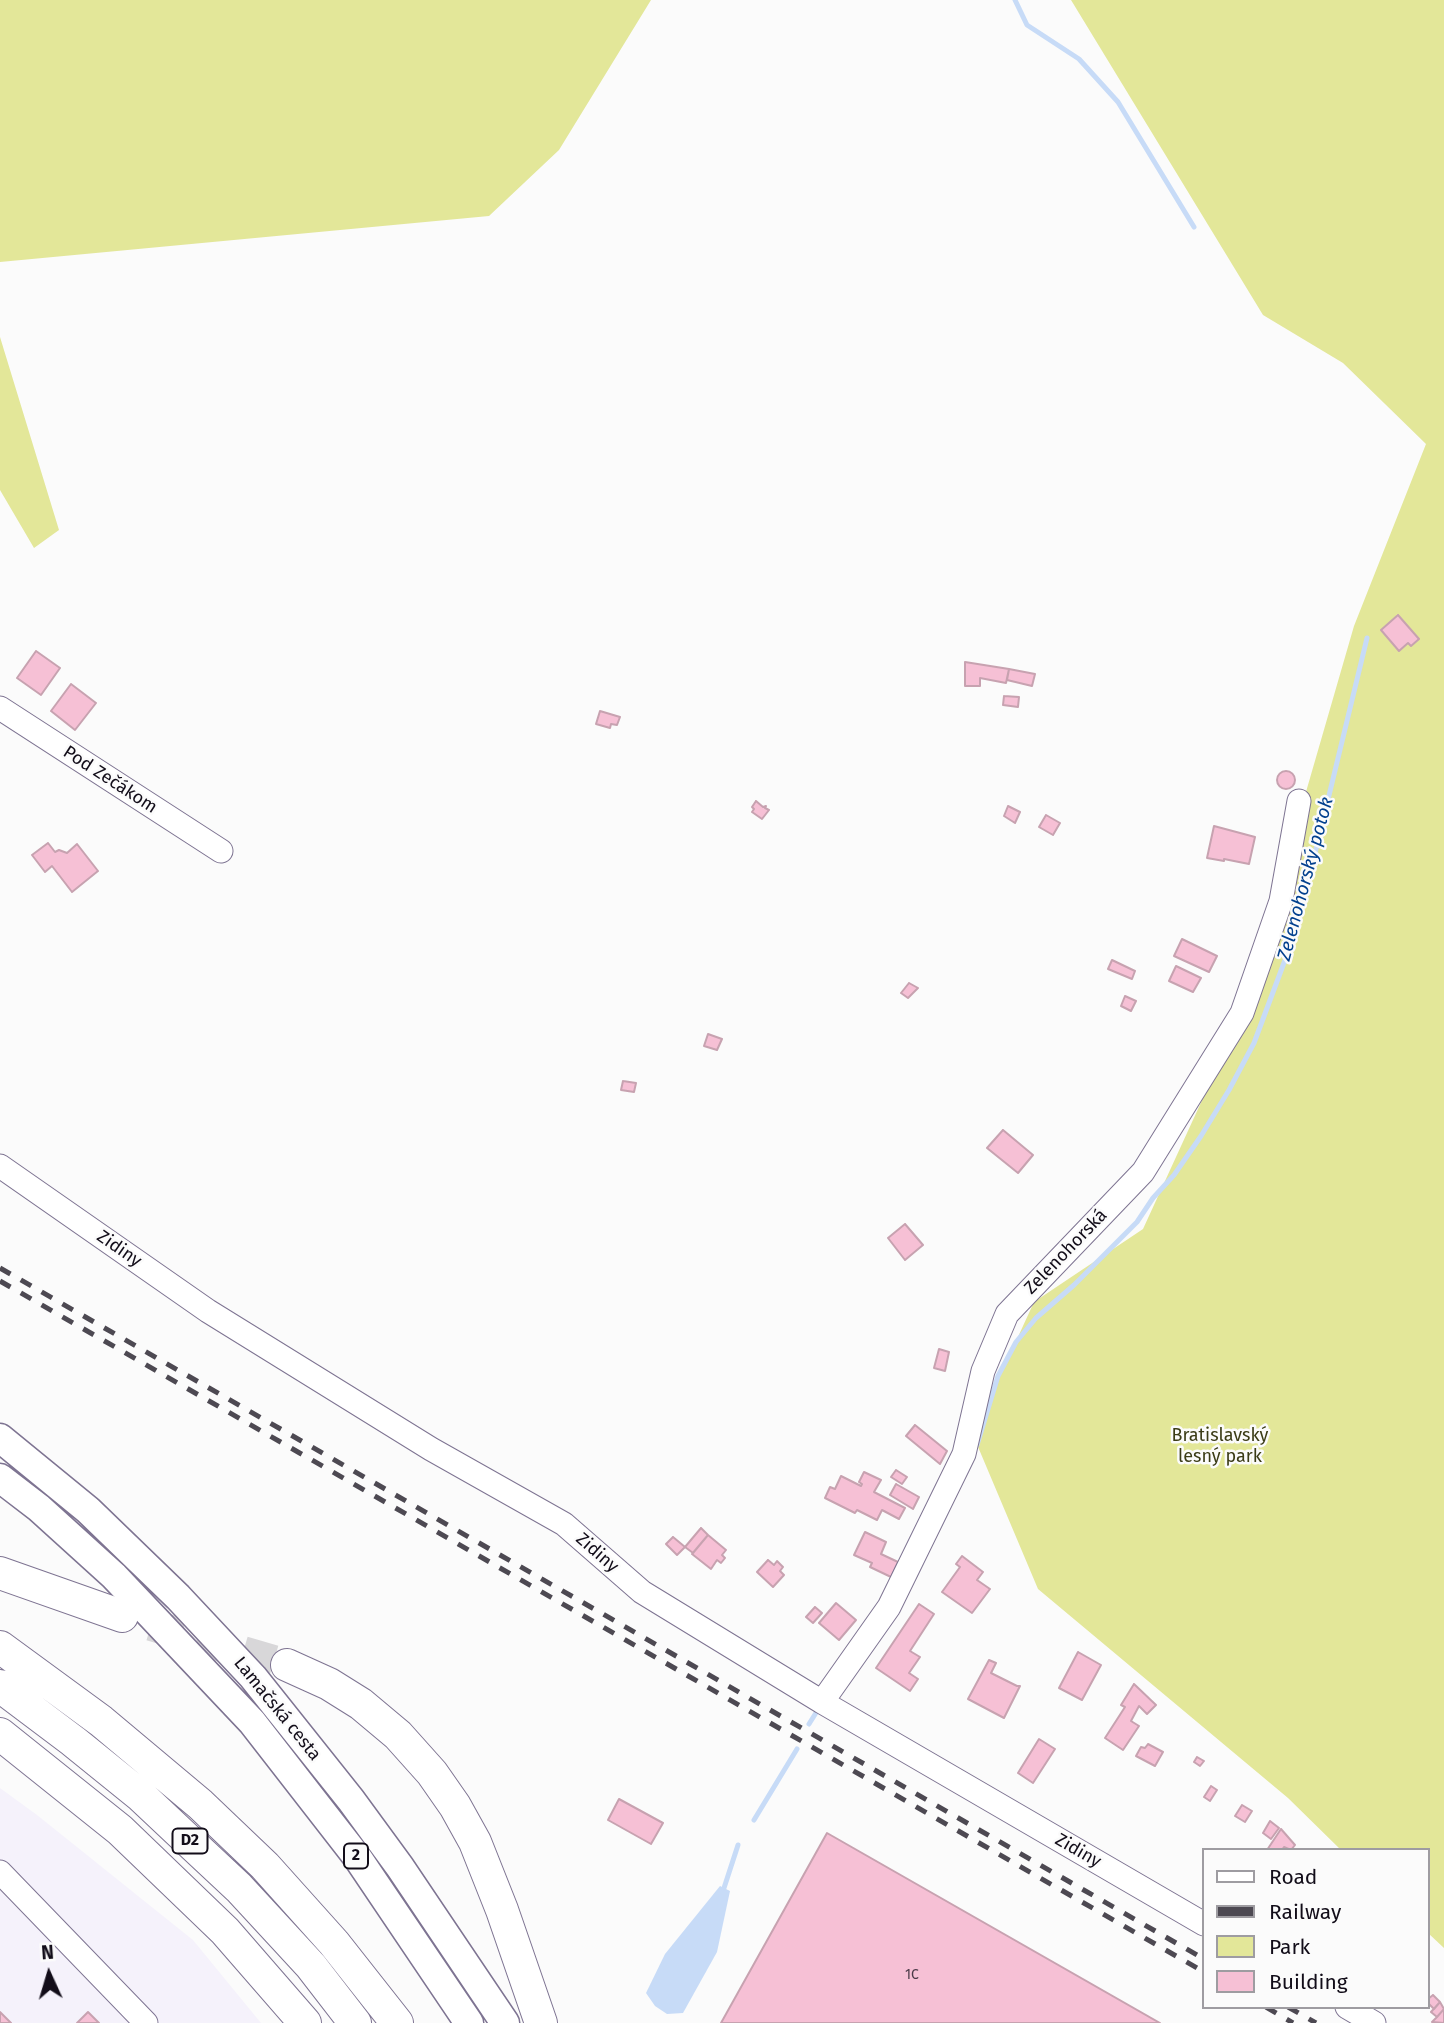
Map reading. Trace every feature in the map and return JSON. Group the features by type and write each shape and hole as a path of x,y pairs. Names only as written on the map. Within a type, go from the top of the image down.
{"highway":[{"path":"0,1573 122,1616"},
{"name":"D2","path":"3,1646 101,1720 200,1804 265,1866 334,1943 397,2023"},
{"path":"287,1665 329,1684 361,1704 398,1735 432,1773 475,1842 502,1909 541,2023"},
{"name":"D2","path":"0,1686 73,1741 184,1835 239,1888 311,1966 355,2023"},
{"path":"0,1734 120,1830 225,1931 304,2023"}],"main road":[{"name":"Lamačská cesta","path":"0,1438 98,1520 178,1597 253,1677 368,1823 505,2023"},
{"name":"Lamačská cesta","path":"0,1478 39,1508 114,1576 245,1714 357,1857 470,2023"}],"street":[{"name":"Pod Zečákom","path":"1,709 221,851"},
{"name":"Zelenohorská","path":"822,1702 889,1607 958,1467 964,1454 984,1371 1007,1314 1143,1172 1242,1013 1281,901 1299,801"},
{"name":"Zidiny","path":"0,1166 208,1311 431,1449 564,1524 642,1592 822,1702 1202,1923"},
{"path":"0,1872 146,2023"},
{"path":"1350,2009 1374,2023"}],"shaded area":[{"path":"0,1788 193,1940 261,2023 0,2023"}],"green space":[{"path":"0,0 651,0 559,150 489,216 0,262"},
{"name":"Bratislavský lesný park","path":"1071,0 1444,0 1444,1948 1430,1935 1430,1848 1339,1848 1288,1798 1038,1589 973,1435 1034,1302 1143,1229 1242,1013 1354,626 1426,444 1343,363 1263,315"},
{"path":"0,337 59,530 34,548 0,490"}],"water":[{"path":"720,1886 730,1891 717,1952 683,2013 667,2014 655,2006 646,1993 665,1954"}],"building":[{"path":"1398,615 1419,639 1411,646 1408,643 1399,651 1381,630"},
{"path":"36,651 60,668 41,695 17,678"},
{"path":"965,662 1009,669 1006,683 980,678 980,686 965,686"},
{"path":"1009,669 1035,674 1032,686 1007,680"},
{"path":"71,684 96,703 75,730 51,711"},
{"path":"1004,696 1019,697 1018,707 1003,705"},
{"path":"600,711 620,717 617,725 611,724 610,728 596,724"},
{"path":"1286,771 1292,774 1295,780 1292,786 1286,789 1280,786 1277,780 1280,774"},
{"path":"756,801 769,810 762,819 752,812"},
{"path":"1008,806 1020,812 1015,823 1004,816"},
{"path":"1046,815 1060,823 1053,835 1039,827"},
{"path":"1214,826 1255,837 1249,864 1207,858"},
{"path":"48,843 55,852 59,850 67,853 77,844 98,871 72,892 52,866 45,872 32,855"},
{"path":"1182,939 1217,956 1209,972 1174,956"},
{"path":"1112,960 1135,971 1132,979 1108,969"},
{"path":"1176,966 1201,978 1193,992 1169,981"},
{"path":"909,983 918,988 908,998 901,993"},
{"path":"1125,996 1136,1001 1131,1011 1121,1006"},
{"path":"708,1034 722,1039 717,1050 704,1046"},
{"path":"623,1081 636,1083 634,1092 621,1090"},
{"path":"1003,1130 1033,1155 1018,1173 987,1148"},
{"path":"905,1224 923,1245 905,1260 888,1238"},
{"path":"939,1349 949,1352 945,1371 934,1368"},
{"path":"915,1425 947,1451 940,1464 906,1436"},
{"path":"896,1470 907,1477 902,1484 891,1477"},
{"path":"864,1472 881,1480 874,1492 905,1508 899,1519 882,1510 877,1520 857,1510 855,1513 825,1498 830,1487 835,1489 841,1476 861,1486 859,1482"},
{"path":"896,1484 919,1497 913,1509 890,1495"},
{"path":"701,1528 708,1535 693,1553 685,1547"},
{"path":"865,1532 886,1542 881,1554 898,1562 891,1577 870,1567 872,1563 854,1555"},
{"path":"708,1535 726,1550 722,1555 725,1558 721,1563 717,1560 711,1569 692,1554"},
{"path":"673,1537 685,1547 677,1555 666,1544"},
{"path":"962,1556 983,1572 977,1580 990,1589 972,1613 942,1592 960,1567 956,1564"},
{"path":"768,1560 774,1565 777,1561 783,1567 780,1571 784,1575 773,1587 757,1572"},
{"path":"836,1603 856,1620 839,1640 819,1623"},
{"path":"919,1604 934,1614 910,1651 920,1657 909,1673 918,1679 910,1691 876,1668"},
{"path":"815,1607 822,1613 813,1623 806,1617"},
{"path":"1078,1652 1101,1665 1082,1700 1059,1688"},
{"path":"989,1660 996,1663 991,1673 1020,1686 1004,1718 968,1699"},
{"path":"1134,1684 1156,1705 1147,1714 1139,1706 1131,1721 1139,1726 1123,1750 1105,1738 1125,1707 1121,1705"},
{"path":"1039,1739 1055,1749 1033,1783 1018,1773"},
{"path":"1148,1744 1163,1752 1155,1766 1136,1756 1141,1747 1145,1748"},
{"path":"1197,1757 1204,1761 1200,1766 1194,1762"},
{"path":"1211,1786 1217,1790 1210,1801 1204,1797"},
{"path":"619,1799 663,1823 651,1844 608,1820"},
{"path":"1242,1805 1252,1811 1245,1822 1235,1816"},
{"path":"1270,1821 1279,1828 1271,1839 1263,1833"},
{"path":"1281,1829 1295,1845 1293,1848 1268,1848"},
{"path":"827,1833 1160,2023 721,2023"},
{"path":"1433,1995 1440,2002 1434,2009 1430,2005 1430,1997"},
{"path":"1440,2002 1444,2009 1437,2017 1431,2012"},
{"path":"1444,2009 1444,2023 1432,2022 1437,2017"},
{"path":"0,2012 11,2023 0,2023"},
{"path":"88,2012 99,2023 77,2023"}],"waterway":[{"name":"Zelenohorský potok","path":"1015,0 1027,25 1079,59 1118,102 1194,227"},
{"name":"Zelenohorský potok","path":"977,1445 998,1376 1016,1342 1036,1318 1074,1285 1137,1222 1201,1136 1254,1043 1297,928 1367,638"},
{"name":"Zelenohorský potok","path":"809,1724 819,1708"},
{"name":"Zelenohorský potok","path":"754,1820 797,1749"},
{"name":"Zelenohorský potok","path":"724,1888 738,1845"}],"tunnel":[{"path":"151,1625 287,1665"}],"railway":[{"path":"0,1268 1202,1958"},
{"path":"0,1281 1202,1971"},
{"path":"1269,2009 1293,2023"},
{"path":"1292,2009 1316,2023"}]}
